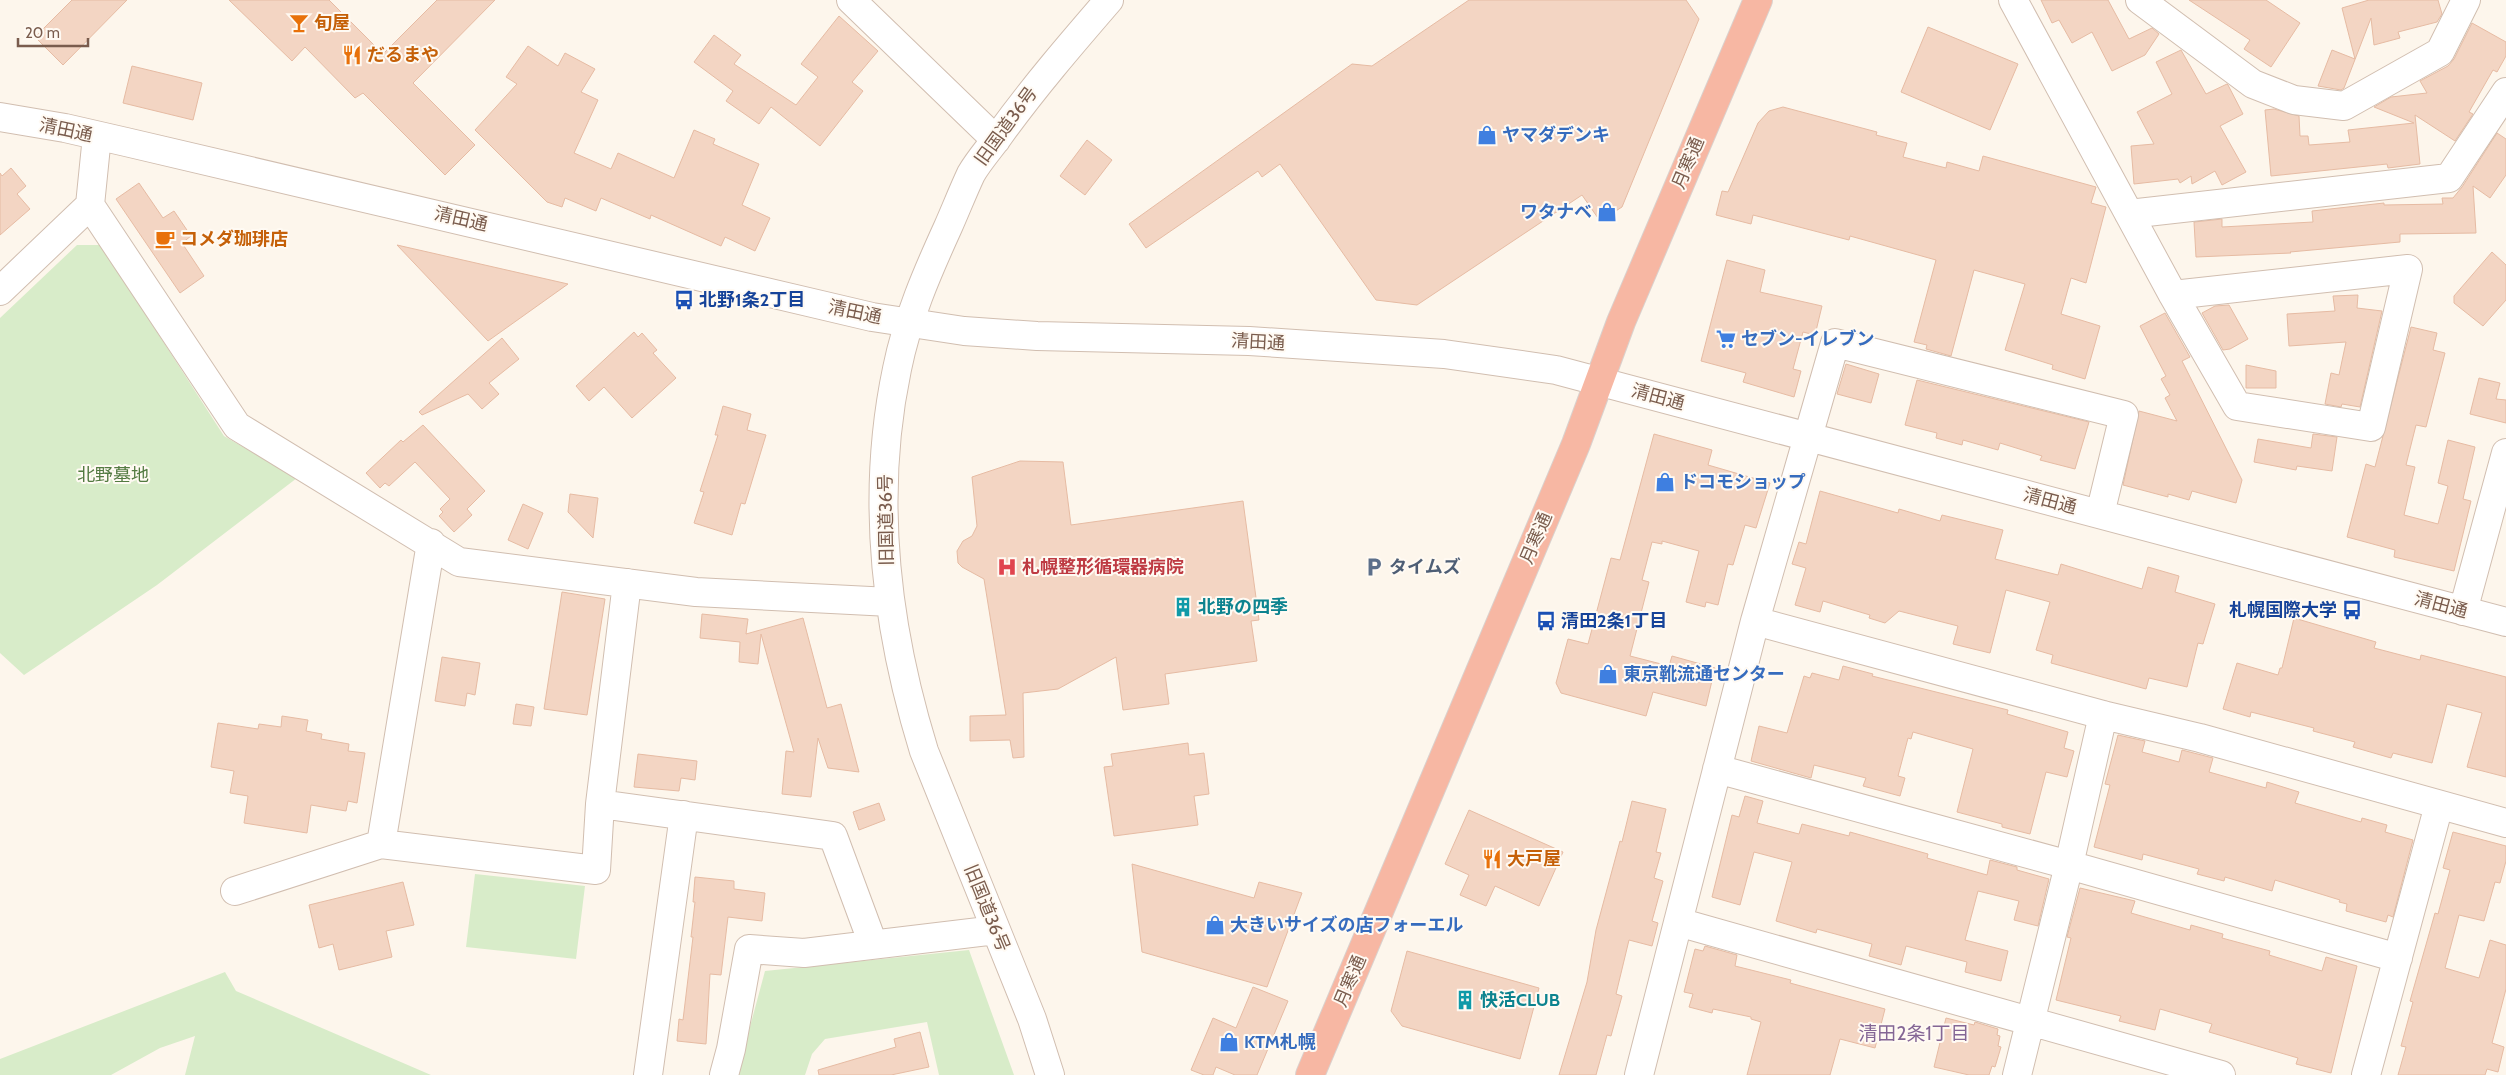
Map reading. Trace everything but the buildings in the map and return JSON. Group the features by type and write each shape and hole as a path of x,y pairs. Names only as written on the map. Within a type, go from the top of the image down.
{"highway":[{"name":"月寒通","path":"1310,1075 1600,382 1621,322 1758,0"}],"street":[{"path":"851,0 996,140"},
{"name":"旧国道36号","path":"1050,1075 1032,1019 924,751 906,689 890,602 884,545 884,465 897,370 909,323 921,288 972,172 1035,84 1109,0"},
{"path":"2013,0 2128,214 2173,295 2236,406 2371,427 2408,269 2173,295"},
{"path":"2140,0 2253,84 2294,100 2344,106 2440,52 2466,0"},
{"path":"2128,214 2449,178 2506,92"},
{"name":"清田通","path":"0,117 65,128 426,211 872,317 964,331 1028,335 1249,340 1444,354 1556,370 2506,622"},
{"path":"97,136 90,205 237,426 431,543 459,562 696,592 890,602"},
{"path":"0,291 90,205"},
{"path":"1639,1075 1755,622 1835,343 2124,415 2100,514"},
{"path":"2463,611 2506,453"},
{"path":"381,844 431,543"},
{"path":"235,890 381,844 596,870 600,804 627,583"},
{"path":"1755,622 2103,715 2200,738 2506,823"},
{"path":"2017,1075 2069,865 2103,715"},
{"path":"1717,769 2069,865 2398,958"},
{"path":"600,804 833,836 873,944"},
{"path":"2366,1075 2439,805"},
{"path":"648,1075 684,816"},
{"path":"1678,922 2221,1075"},
{"path":"724,1075 732,1049 749,949 804,953 996,930"}],"green space":[{"name":"北野墓地","path":"77,245 101,245 224,436 297,478 157,585 24,675 0,653 0,318"},
{"path":"475,874 585,886 576,959 466,947"},
{"path":"969,950 1014,1075 939,1075 927,1022 825,1039 812,1054 805,1075 737,1075 765,971"},
{"path":"225,972 236,991 431,1075 185,1075 195,1036 160,1048 111,1075 0,1075 0,1059"}],"place":[{"name":"旬屋","path":"299,23"},
{"name":"だるまや","path":"352,55"},
{"name":"ヤマダデンキ","path":"1487,135"},
{"name":"ワタナベ","path":"1607,212"},
{"name":"コメダ珈琲店","path":"165,239"},
{"name":"北野1条2丁目","path":"684,300"},
{"name":"セブン-イレブン","path":"1726,339"},
{"name":"ドコモショップ","path":"1665,482"},
{"name":"札幌整形循環器病院","path":"1007,567"},
{"name":"タイムズ","path":"1374,567"},
{"name":"北野の四季","path":"1183,607"},
{"name":"札幌国際大学","path":"2352,610"},
{"name":"清田2条1丁目","path":"1546,621"},
{"name":"東京靴流通センター","path":"1608,674"},
{"name":"大戸屋","path":"1492,859"},
{"name":"大きいサイズの店フォーエル","path":"1215,925"},
{"name":"快活CLUB","path":"1465,1000"},
{"name":"KTM札幌","path":"1229,1042"}],"district":[{"name":"清田2条1丁目","path":"1914,1033"}]}
